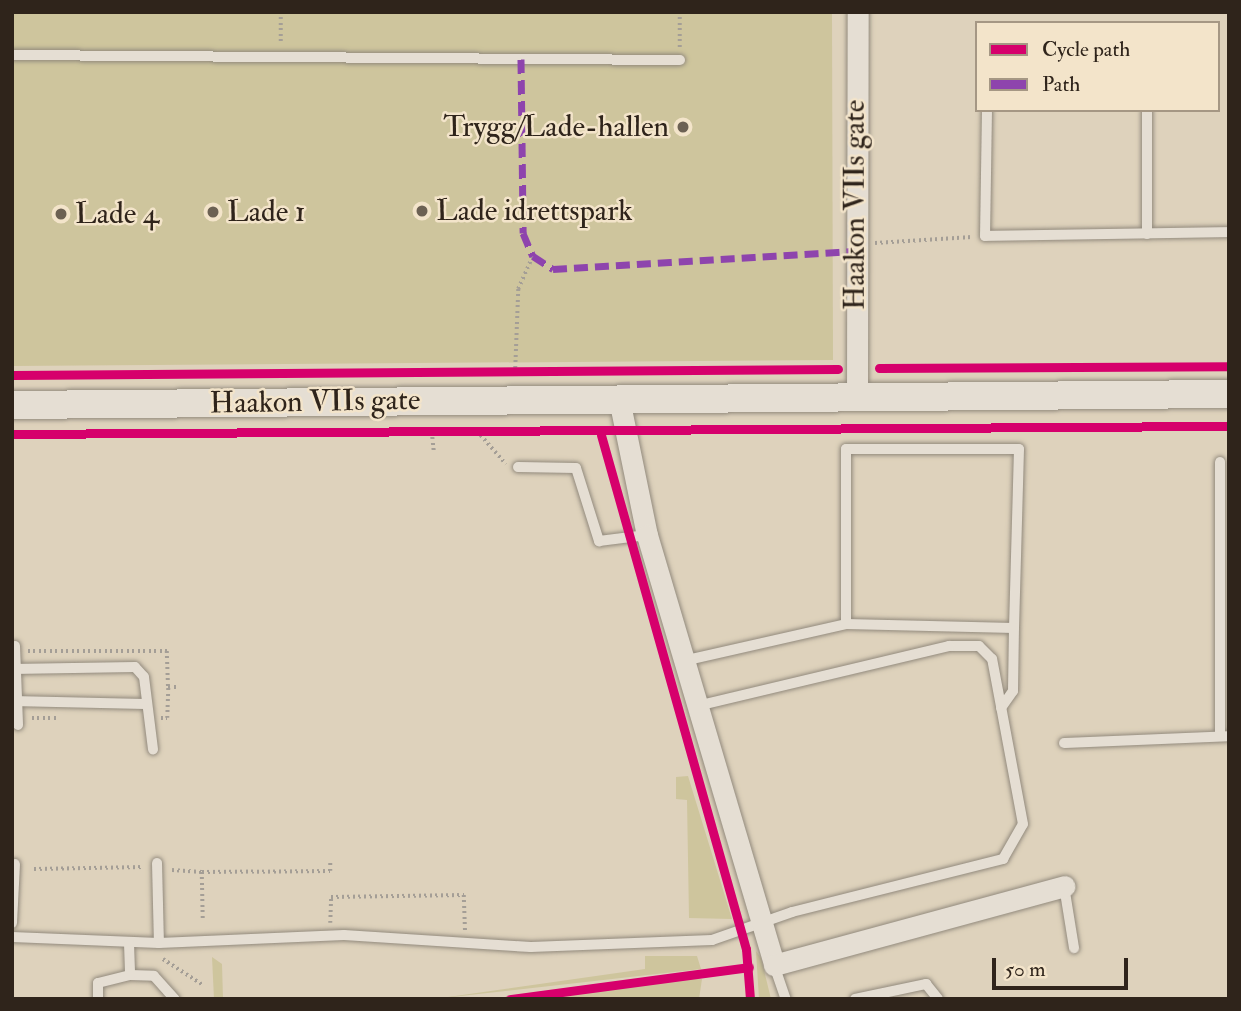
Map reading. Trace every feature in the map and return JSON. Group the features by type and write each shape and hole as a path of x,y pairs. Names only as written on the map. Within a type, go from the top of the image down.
{"main road":[{"name":"Haakon VIIs gate","path":"12,405 1229,394"}],"street":[{"name":"Haakon VIIs gate","path":"856,398 858,12"},
{"path":"619,399 647,535 774,965 1064,886"}],"lane":[{"path":"12,55 680,60"},
{"path":"986,112 985,236 1229,232"},
{"path":"1147,112 1147,234"},
{"path":"846,624 846,449 1019,449 1013,691 1001,708"},
{"path":"1064,743 1224,735 1220,462"},
{"path":"518,467 576,468 599,541 647,535"},
{"path":"683,661 846,624 1014,628"},
{"path":"15,646 14,701 18,725"},
{"path":"12,937 129,943 330,936 465,942 666,944 762,927 792,912 1003,859 1023,824 992,659 979,646 949,646 697,706"},
{"path":"13,668 135,667 144,677 145,704 153,749"},
{"path":"14,701 145,704"},
{"path":"12,923 16,895 15,864"},
{"path":"157,866 159,943"},
{"path":"1064,886 1074,948"},
{"path":"129,943 130,975"},
{"path":"774,965 786,999"},
{"path":"98,999 98,983 130,975 154,976 175,999"},
{"path":"855,999 926,984 938,999"}],"path":[{"path":"281,12 281,56"},
{"path":"680,12 680,60"},
{"path":"855,244 985,236"},
{"path":"516,369 518,289 533,256"},
{"path":"502,369 529,369"},
{"path":"1005,426 1032,425"},
{"path":"466,431 499,430"},
{"path":"477,431 501,463 518,467"},
{"path":"421,432 444,432"},
{"path":"432,432 434,452"},
{"path":"34,869 157,866 202,872 330,871 330,862"},
{"path":"202,872 203,919"},
{"path":"330,936 331,897 464,895 465,942"},
{"path":"163,959 203,985"},
{"path":"203,964 204,999"}],"shaded area":[{"name":"Lade idrettspark","path":"12,12 832,12 833,360 12,366"},
{"path":"688,776 732,919 689,918 687,800 676,799 676,777"},
{"path":"756,951 761,958 771,999 759,999"},
{"path":"645,956 697,956 701,969 434,999 645,969"},
{"path":"212,957 222,964 223,999 214,999"},
{"path":"691,977 702,979 699,999 540,999"}],"marked path":[{"path":"521,59 523,233 533,256 553,269 854,251"}],"cycle path":[{"path":"879,368 1229,366"},
{"path":"12,375 838,369"},
{"path":"12,434 1229,426"},
{"path":"601,435 746,949 750,999"},
{"path":"510,999 749,967"}],"place":[{"name":"Trygg/Lade-hallen","path":"683,127"},
{"name":"Lade idrettspark","path":"422,211"},
{"name":"Lade 1","path":"213,212"},
{"name":"Lade 4","path":"61,214"}]}
